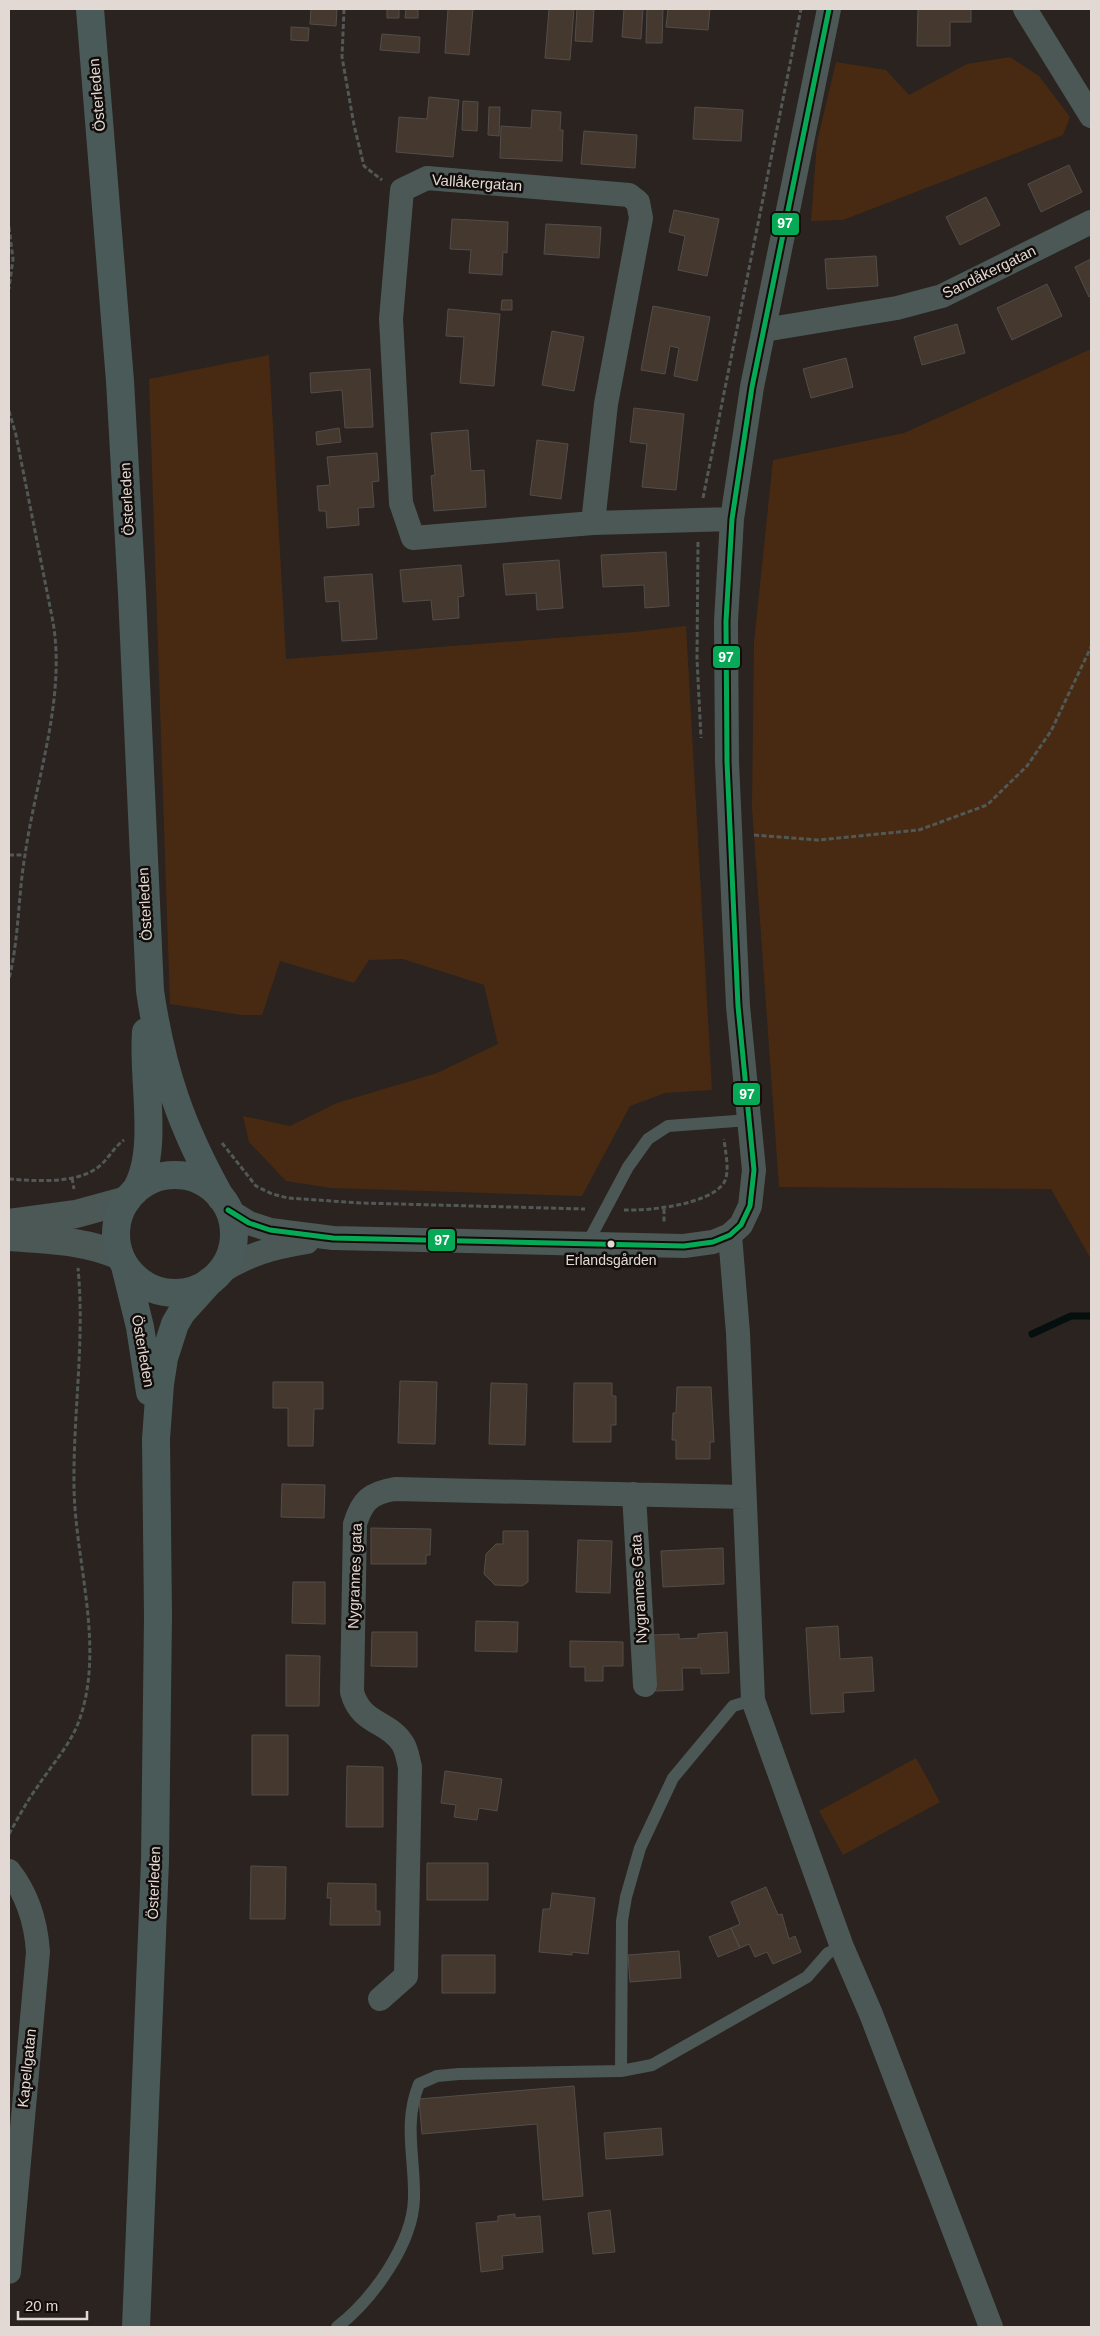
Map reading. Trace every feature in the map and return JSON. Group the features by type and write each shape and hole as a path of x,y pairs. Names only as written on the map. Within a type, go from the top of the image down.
{"main road":[{"name":"Österleden","path":"90,9 120,382 132,594 150,991 145,1070 149,1136 143,1179 119,1215 116,1232 140,1327 156,1438"},
{"name":"Österleden","path":"136,2327 155,1861 158,1616 156,1438 160,1384 169,1339 182,1312 214,1277 229,1257 234,1238 225,1204 188,1135 172,1096 159,1046 150,991"},
{"path":"131,1196 153,1180 169,1176 185,1176 205,1184 225,1204"},
{"path":"122,1260 142,1283 169,1293 191,1291 214,1277"}],"street":[{"path":"225,1204 249,1223 270,1230 333,1238 684,1246 713,1242 730,1235 741,1225 750,1206 754,1170 738,1006 726,762 726,620 732,519 752,387 829,9"},
{"path":"1024,9 1091,116"},
{"name":"Vallåkergatan","path":"402,190 427,178 629,195 638,202 641,218 606,404 593,523"},
{"path":"402,190 390,319 401,503 413,538 593,523 732,519"},
{"name":"Sandåkergatan","path":"764,330 897,308 942,296 1091,222"},
{"path":"9,1223 76,1214 131,1196"},
{"path":"730,1235 739,1352 753,1700 842,1947 871,2014 991,2327"},
{"path":"9,1237 77,1241 101,1247 122,1260"},
{"path":"214,1277 242,1259 262,1250 333,1238"},
{"name":"Nygrannes gata","path":"380,1999 406,1976 410,1767 403,1744 394,1733 362,1713 355,1704 352,1692 355,1524 360,1507 370,1497 382,1491 395,1489 744,1497"},
{"name":"Nygrannes Gata","path":"634,1494 645,1685"},
{"name":"Kapellgatan","path":"9,1871 33,1914 38,1952 9,2265"}],"lane":[{"path":"588,1244 628,1167 648,1139 668,1126 749,1120"},
{"path":"620,2071 622,1921 626,1897 640,1848 673,1778 733,1706 753,1700"},
{"path":"337,2327 368,2298 388,2271 409,2223 414,2200 412,2102 419,2084 438,2076 459,2074 620,2071 652,2065 807,1977 828,1953 842,1947"}],"path":[{"path":"344,9 342,57 354,125 364,166 381,179 402,190"},
{"path":"702,744 697,659 700,520 706,481 801,9"},
{"path":"9,227 13,260 9,289"},
{"path":"9,411 16,435 57,643 57,674 24,855 13,961 9,979"},
{"path":"730,837 755,835 818,840 919,830 986,805 1026,766 1052,731 1091,647"},
{"path":"9,855 24,855"},
{"path":"188,1135 211,1137 221,1141 256,1186 272,1194 288,1198 361,1203 664,1210 715,1191 723,1184 726,1173 722,1122"},
{"path":"9,1180 72,1178 95,1170 122,1141 138,1136 149,1136"},
{"path":"72,1178 76,1214"},
{"path":"9,1834 37,1786 61,1755 81,1716 85,1700 88,1618 74,1489 81,1302 77,1241"}],"shaded area":[{"path":"1010,57 1039,76 1070,117 1063,135 843,220 811,221 817,142 836,62 886,70 909,95 967,64"},
{"path":"1091,349 1091,1259 1051,1189 779,1187 752,808 754,642 773,460 904,433"},
{"path":"269,355 286,659 634,632 686,626 712,1090 665,1093 630,1106 582,1196 331,1188 286,1181 249,1142 243,1116 290,1126 337,1103 437,1073 498,1044 484,985 403,959 369,960 354,983 280,961 262,1015 242,1015 170,1004 149,379"},
{"path":"916,1758 940,1802 843,1855 819,1811"}],"building":[{"path":"311,9 337,9 336,26 310,24"},
{"path":"387,9 399,9 399,18 387,18"},
{"path":"406,9 418,9 418,18 405,18"},
{"path":"448,9 473,9 469,55 445,53"},
{"path":"549,9 574,9 570,60 545,58"},
{"path":"577,9 594,9 592,42 575,41"},
{"path":"624,9 643,9 641,39 622,37"},
{"path":"647,9 663,9 662,43 646,43"},
{"path":"668,9 710,9 708,30 666,27"},
{"path":"918,9 971,9 971,22 950,22 950,46 917,46"},
{"path":"291,27 309,28 308,41 291,40"},
{"path":"382,34 420,37 419,53 380,50"},
{"path":"429,97 459,100 453,157 396,152 399,117 427,119"},
{"path":"463,101 478,102 477,131 462,130"},
{"path":"489,107 500,107 499,136 488,135"},
{"path":"695,107 743,110 741,141 693,139"},
{"path":"532,110 561,112 560,130 563,130 562,161 500,158 501,126 531,128"},
{"path":"584,131 637,135 635,168 581,164"},
{"path":"1069,165 1082,192 1041,212 1028,184"},
{"path":"986,197 1000,225 960,245 946,217"},
{"path":"674,210 719,219 707,276 678,270 685,236 669,232"},
{"path":"452,219 508,222 507,253 503,252 502,275 469,273 471,250 450,249"},
{"path":"546,224 601,227 599,258 544,254"},
{"path":"876,256 878,286 827,289 825,259"},
{"path":"1091,259 1091,296 1089,297 1075,267"},
{"path":"1047,284 1062,316 1012,340 997,308"},
{"path":"502,300 512,300 512,310 501,310"},
{"path":"653,306 710,317 697,381 674,376 679,348 670,346 665,374 641,370"},
{"path":"448,309 500,314 494,386 460,383 464,337 446,336"},
{"path":"957,324 965,353 922,365 914,337"},
{"path":"552,331 584,337 574,391 542,385"},
{"path":"846,358 853,387 811,398 803,369"},
{"path":"370,369 373,427 345,428 342,390 311,393 310,373"},
{"path":"634,408 684,414 676,490 642,487 647,444 630,442"},
{"path":"339,428 341,442 317,445 316,432"},
{"path":"468,430 471,471 484,470 486,507 434,511 431,476 435,475 431,433"},
{"path":"537,440 568,444 561,499 530,495"},
{"path":"377,453 379,481 372,482 374,507 358,508 359,525 327,528 326,511 319,511 317,486 330,485 327,457"},
{"path":"666,552 669,606 645,608 644,585 603,587 601,555"},
{"path":"559,560 563,608 537,610 536,593 506,595 503,564"},
{"path":"461,565 464,596 458,597 459,618 433,620 431,600 403,602 400,570"},
{"path":"372,574 377,639 342,641 339,601 326,602 324,577"},
{"path":"400,1381 437,1382 435,1444 398,1443"},
{"path":"273,1382 323,1382 323,1409 314,1409 313,1446 288,1446 288,1408 273,1408"},
{"path":"491,1383 527,1384 525,1445 489,1444"},
{"path":"574,1383 612,1383 612,1396 616,1396 616,1425 611,1425 611,1442 573,1442"},
{"path":"677,1387 711,1387 714,1442 710,1442 710,1459 676,1459 676,1440 672,1440 673,1413 676,1413"},
{"path":"282,1484 325,1485 324,1518 281,1517"},
{"path":"371,1528 431,1529 430,1555 426,1555 426,1564 371,1564"},
{"path":"503,1531 528,1531 528,1582 522,1586 495,1585 484,1574 486,1554 496,1544 503,1544"},
{"path":"578,1540 612,1541 610,1593 576,1592"},
{"path":"723,1548 724,1584 663,1587 661,1551"},
{"path":"293,1582 325,1582 325,1624 292,1623"},
{"path":"476,1621 518,1622 517,1652 475,1651"},
{"path":"838,1626 840,1659 872,1657 874,1691 843,1693 844,1712 811,1714 806,1628"},
{"path":"372,1632 417,1632 417,1667 371,1666"},
{"path":"727,1632 729,1673 701,1674 701,1668 682,1668 683,1690 655,1691 653,1635 679,1634 679,1639 698,1638 698,1634"},
{"path":"570,1641 623,1642 623,1666 603,1666 603,1681 585,1681 585,1667 570,1667"},
{"path":"286,1655 320,1656 319,1706 286,1706"},
{"path":"252,1735 288,1735 288,1795 252,1795"},
{"path":"347,1766 383,1767 383,1827 346,1827"},
{"path":"445,1771 502,1779 497,1811 479,1808 477,1820 454,1817 456,1805 441,1803"},
{"path":"427,1863 488,1863 488,1900 427,1900"},
{"path":"251,1866 286,1867 285,1919 250,1919"},
{"path":"328,1883 376,1884 376,1911 380,1911 380,1925 330,1925 331,1898 327,1898"},
{"path":"766,1887 778,1915 782,1914 789,1939 795,1936 801,1952 773,1964 767,1952 755,1957 749,1944 740,1948 731,1928 740,1924 731,1902"},
{"path":"552,1893 595,1898 588,1954 572,1952 572,1955 539,1952 543,1909 550,1909"},
{"path":"731,1928 740,1948 718,1957 709,1937"},
{"path":"679,1951 681,1978 630,1982 628,1955"},
{"path":"442,1955 495,1955 495,1993 442,1993"},
{"path":"574,2086 583,2196 543,2200 537,2124 422,2134 419,2099"},
{"path":"661,2128 663,2155 606,2159 604,2133"},
{"path":"610,2210 615,2252 593,2254 588,2213"},
{"path":"515,2214 515,2218 540,2216 543,2252 502,2256 503,2269 481,2272 476,2223 498,2221 498,2216"}],"waterway":[{"path":"1032,1334 1071,1316 1091,1316"}],"transit line":[{"name":"97","path":"228,1210 249,1223 270,1230 333,1238 684,1246 713,1242 730,1235 741,1225 750,1206 754,1170 738,1006 727,762 726,621 732,519 752,387 829,9"}],"place":[{"name":"Erlandsgården","path":"611,1244"}]}
